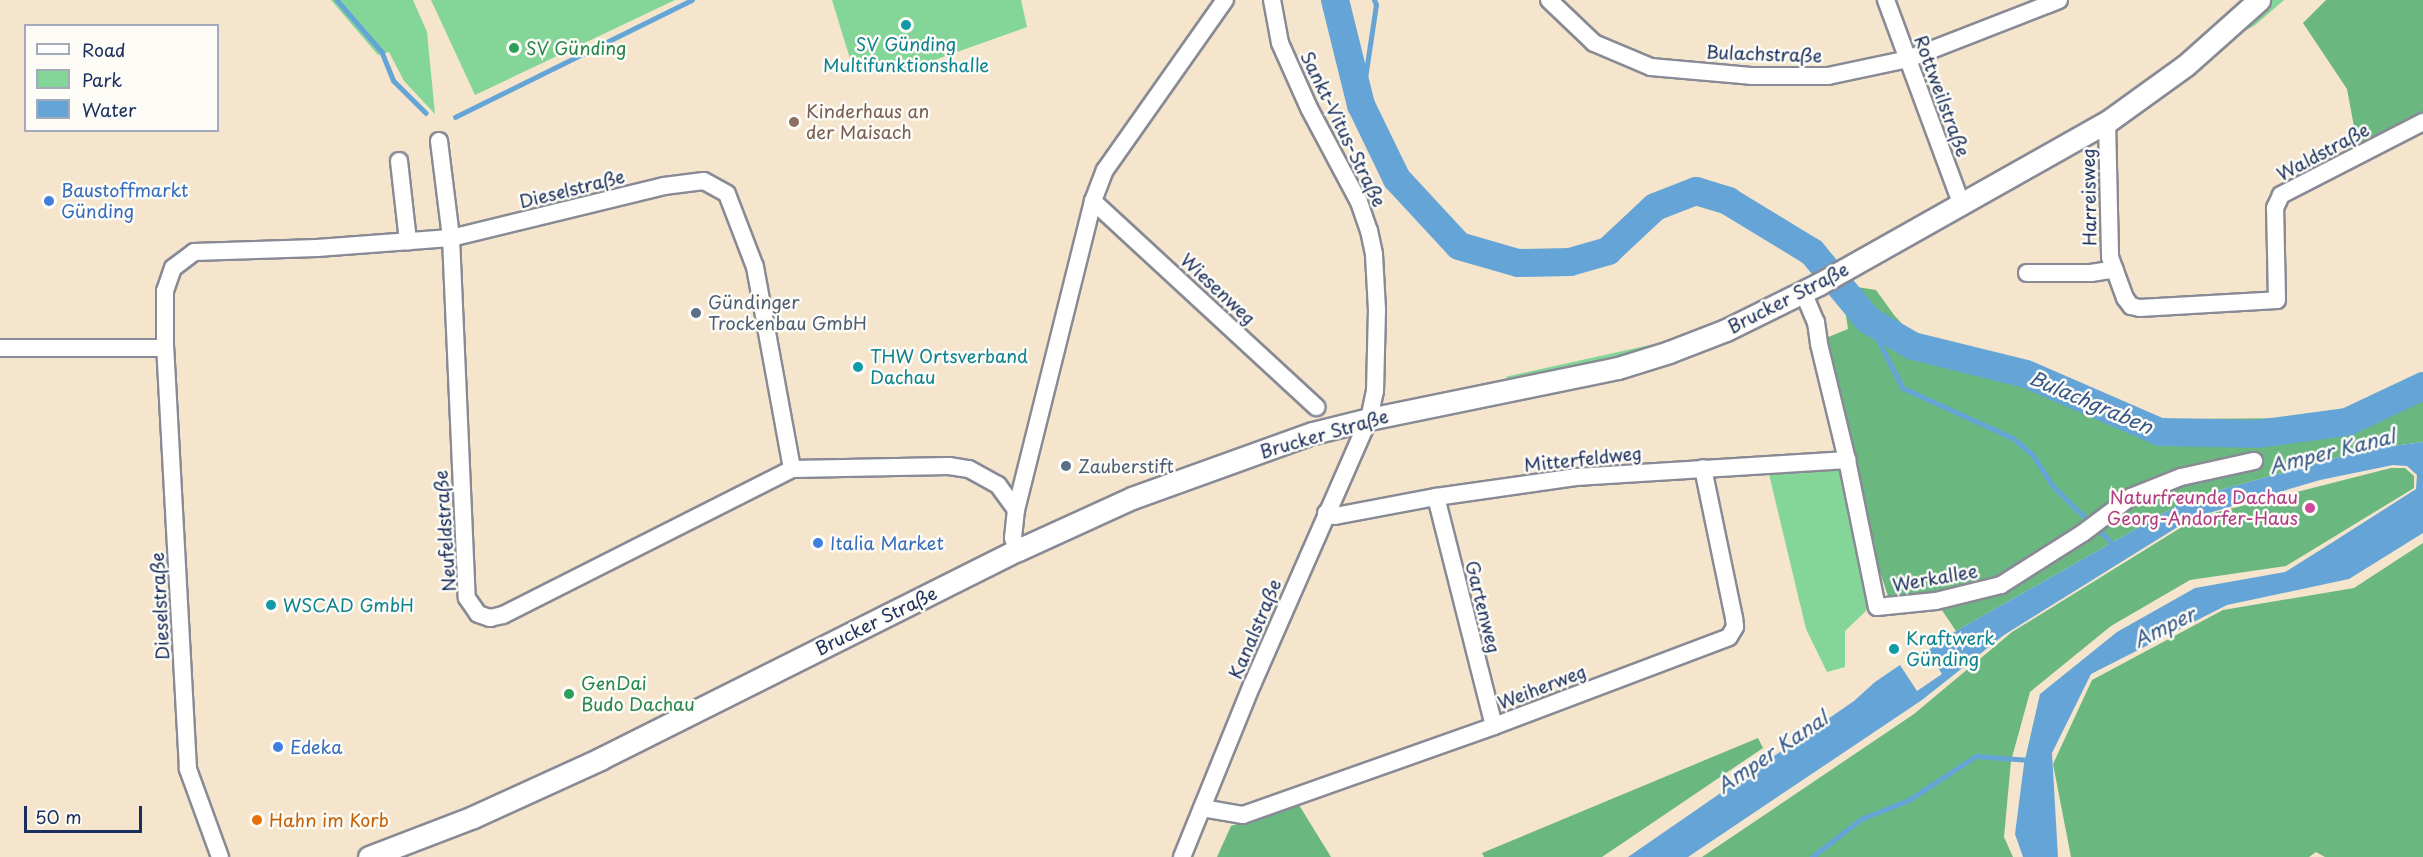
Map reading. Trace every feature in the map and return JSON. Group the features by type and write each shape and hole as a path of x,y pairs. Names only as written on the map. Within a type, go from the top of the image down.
{"main road":[{"name":"Brucker Straße","path":"369,857 472,817 600,759 1018,550 1142,494 1257,452 1369,418 1618,368 1669,352 1725,330 1811,288 2107,122 2186,65 2259,0"}],"street":[{"path":"1018,550 1013,538 1016,510 1093,201 1105,170 1225,0"},
{"name":"Sankt-Vitus-Straße","path":"1272,0 1280,43 1309,108 1359,202 1369,231 1374,254 1377,320 1376,373 1369,418"},
{"name":"Bulachstraße","path":"1549,0 1587,39 1651,67 1751,76 1828,76 1908,59 2059,0"},
{"name":"Rottweilstraße","path":"1886,0 1962,205"},
{"name":"Harreisweg","path":"2107,122 2110,257 2125,298"},
{"name":"Waldstraße","path":"2125,298 2131,306 2140,308 2277,300 2275,208 2281,195 2423,122"},
{"path":"439,141 451,238"},
{"path":"399,161 408,241"},
{"name":"Dieselstraße","path":"220,857 188,769 165,348 165,291 173,268 194,252 317,248 451,238 664,186 704,181 727,194 755,267 792,469"},
{"name":"Wiesenweg","path":"1093,201 1316,407"},
{"name":"Neufeldstraße","path":"451,238 467,598 478,614 490,618 503,615 792,469 949,466 969,469 998,485 1016,510"},
{"name":"Harreisweg","path":"2027,273 2091,273 2115,269"},
{"name":"Werkallee","path":"1811,288 1819,344 1847,460 1877,607 1936,601 2001,585 2085,532 2131,497 2181,477 2254,461"},
{"path":"0,348 165,348"},
{"name":"Kanalstraße","path":"1182,857 1326,513 1369,418"},
{"name":"Mitterfeldweg","path":"1326,513 1335,516 1436,497 1576,477 1847,460"},
{"name":"Weiherweg","path":"1202,808 1243,815 1494,726 1729,638 1735,627 1734,618 1703,468"},
{"name":"Gartenweg","path":"1436,497 1494,726"}],"green space":[{"path":"331,0 413,0 427,32 435,114 404,81 389,52 378,55"},
{"name":"SV Günding","path":"431,0 675,0 475,95"},
{"path":"832,0 1021,0 1027,27 901,72 851,62"},
{"path":"2272,0 2284,0 2254,26 2234,36"},
{"path":"2326,0 2423,0 2423,116 2358,148 2347,89 2303,23"},
{"path":"1857,287 1876,290 1894,315 1916,339 2025,362 2155,419 2317,418 2423,395 2423,442 2369,449 2223,489 2180,504 1956,631 1931,594 1889,599 1878,566 1853,450 1821,340 1848,329 1843,296"},
{"path":"1661,344 1577,367 1513,380 1505,377"},
{"path":"1839,466 1853,515 1870,607 1845,631 1845,667 1827,672 1806,629 1768,470"},
{"path":"2391,468 2405,468 2414,476 2414,488 2286,566 2190,580 2111,626 2030,692 2011,761 2004,837 2013,857 1702,857 1914,714 2012,632 2198,517"},
{"path":"2423,543 2423,857 2325,857 2316,852 2309,857 2071,857 2053,764 2092,680 2223,610 2354,588"},
{"path":"1758,738 1763,748 1602,857 1484,857 1482,853"},
{"path":"1299,805 1331,857 1217,857 1231,826"}],"water":[{"name":"Amper","path":"2423,442 2423,533 2349,579 2227,605 2091,674 2052,753 2058,857 2023,857 2015,834 2024,764 2040,694 2117,632 2195,588 2285,572 2416,489 2417,475 2407,466 2393,465 2320,480 2192,518 2004,635 1922,700 1688,857 1628,857 1854,701 1875,682 1900,665 1917,691 1942,674 1927,651 1956,631 2180,504 2223,489 2369,449"}],"waterway":[{"path":"337,0 382,52 394,81 426,113"},
{"path":"455,117 692,0"},
{"name":"Bulachgraben","path":"1335,0 1361,105 1397,179 1459,246 1518,263 1570,262 1608,251 1655,207 1696,191 1728,201 1812,252 1868,320 1913,346 2026,374 2160,432 2257,434 2347,422 2423,386"},
{"path":"1361,105 1376,5 1374,0"},
{"name":"Bulachgraben","path":"1868,320 1903,388 2013,438 2033,455 2053,486 2090,522"},
{"name":"Bulachgraben","path":"2096,527 2116,546"},
{"path":"1812,857 1861,819 1909,800 1976,756 2029,760"}],"place":[{"name":"SV Günding Multifunktionshalle","path":"906,25"},
{"name":"SV Günding","path":"514,48"},
{"name":"Kinderhaus an der Maisach","path":"794,122"},
{"name":"Baustoffmarkt Günding","path":"49,201"},
{"name":"Gündinger Trockenbau GmbH","path":"696,313"},
{"name":"THW Ortsverband Dachau","path":"858,367"},
{"name":"Zauberstift","path":"1066,466"},
{"name":"Naturfreunde Dachau Georg-Andorfer-Haus","path":"2310,508"},
{"name":"Italia Market","path":"818,543"},
{"name":"WSCAD GmbH","path":"271,605"},
{"name":"Kraftwerk Günding","path":"1894,649"},
{"name":"GenDai Budo Dachau","path":"569,694"},
{"name":"Edeka","path":"278,747"},
{"name":"Hahn im Korb","path":"257,820"}],"water label":[{"name":"Amper Kanal","path":"2332,451"},
{"name":"Amper Kanal","path":"1772,752"}]}
